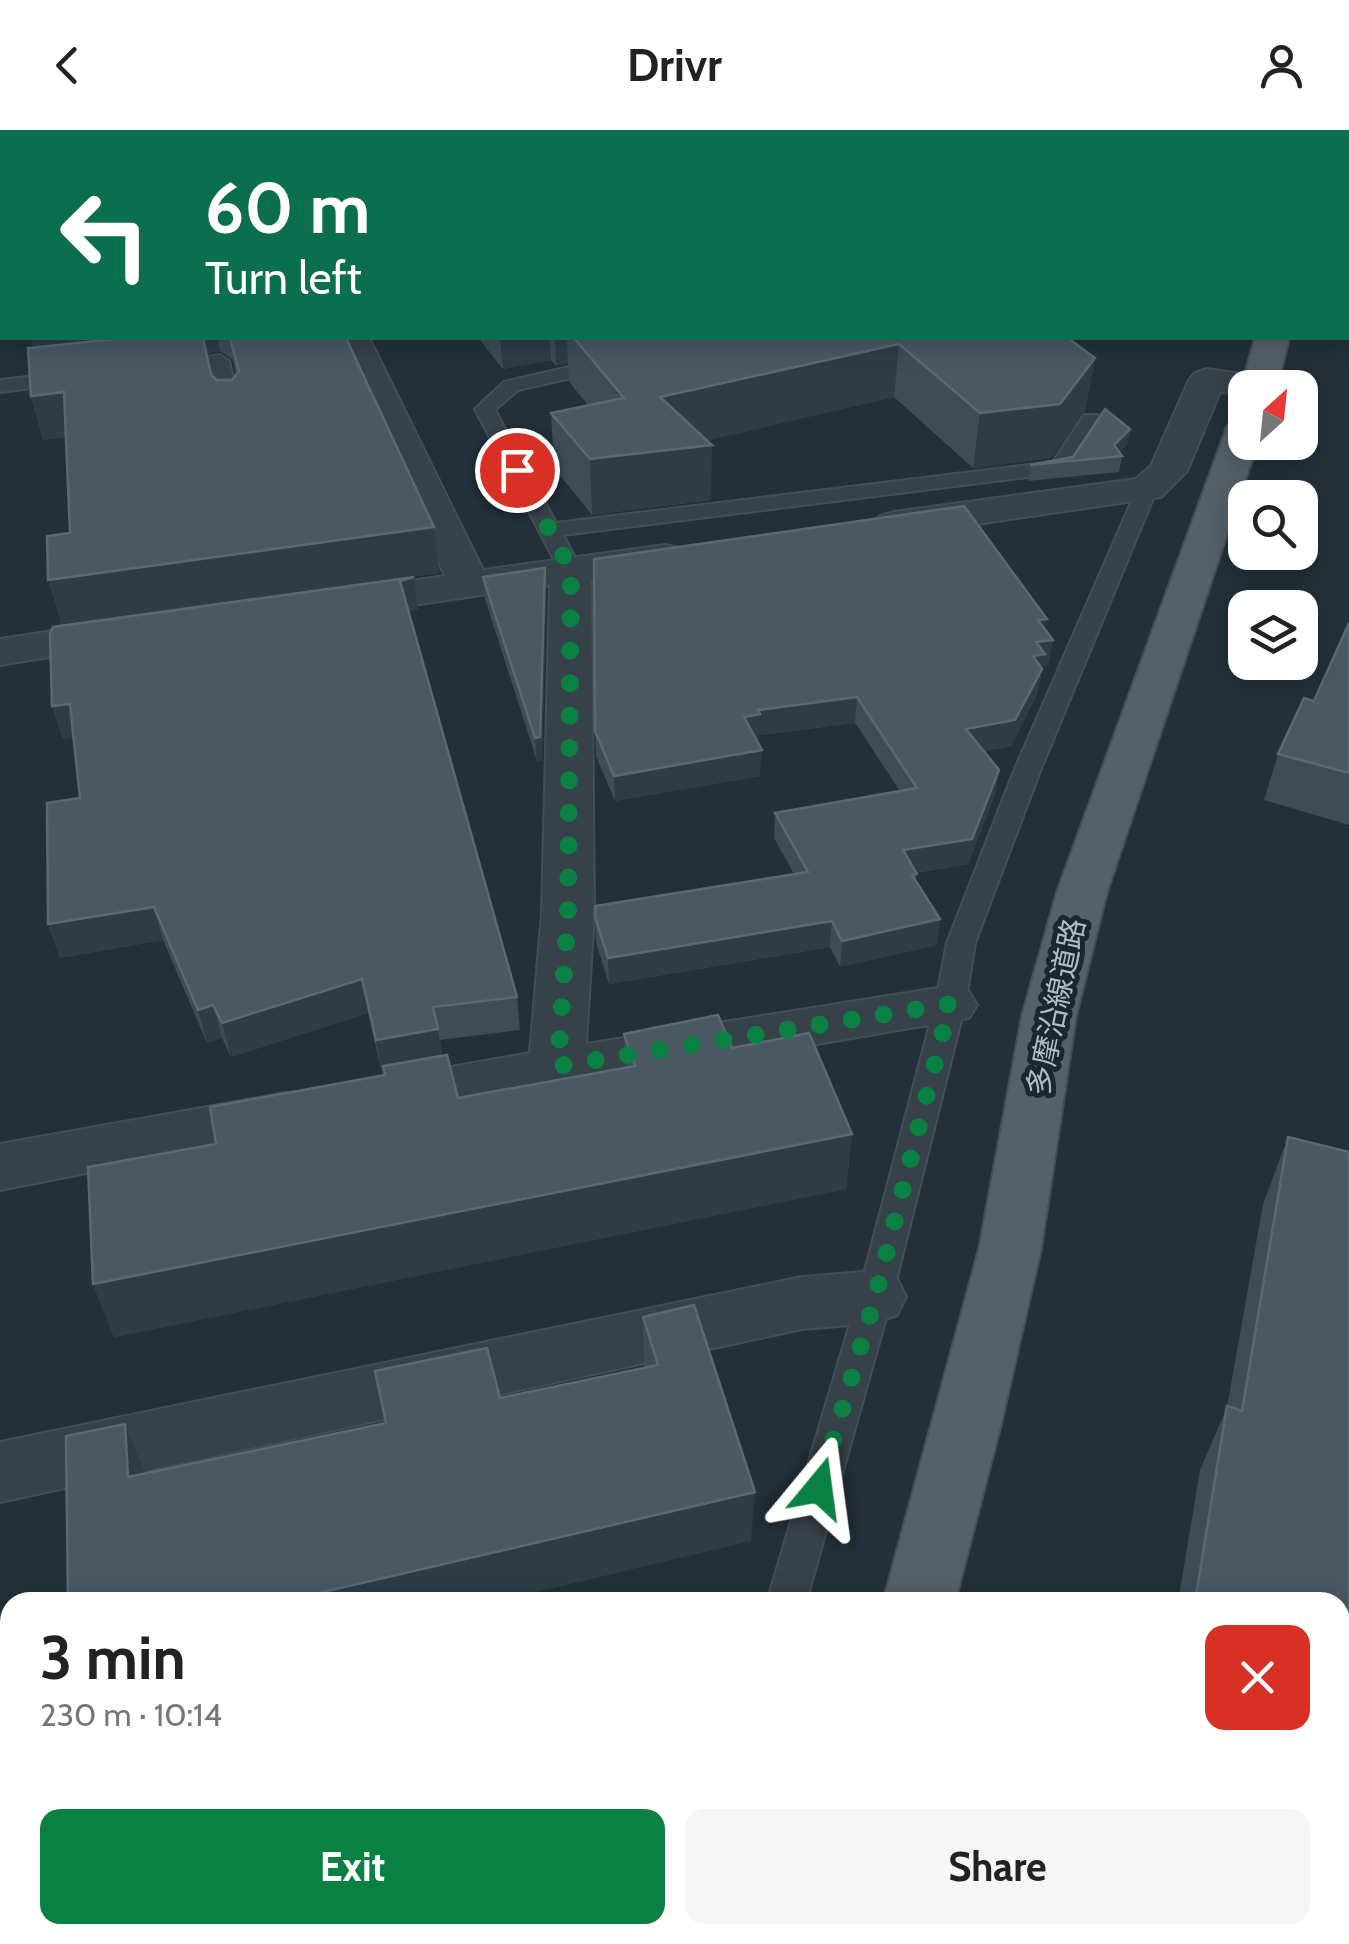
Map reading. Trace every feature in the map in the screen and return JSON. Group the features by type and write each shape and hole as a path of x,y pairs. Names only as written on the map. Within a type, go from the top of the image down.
{"main road":[{"name":"多摩沿線道路","path":"1263,370 1271,340"},
{"name":"多摩沿線道路","path":"922,1592 1010,1249 1049,1016 1082,892 1233,460"}],"street":[{"path":"353,340 470,585"},
{"path":"840,532 1147,489 1168,471 1207,380 1228,389"},
{"path":"558,1066 568,912 560,550"},
{"path":"312,607 470,585 560,550 706,551"},
{"path":"0,652 159,628"},
{"path":"0,1167 558,1066 950,1004"},
{"path":"0,1472 802,1303 875,1298"}],"lane":[{"path":"142,370 220,361 233,416"},
{"path":"619,361 511,386 486,409 560,550 1060,467 1091,418"},
{"path":"0,386 102,374"},
{"path":"1060,467 1092,496"},
{"path":"789,1592 875,1298 950,1004 961,944 1026,770 1147,489"}],"building":[{"path":"106,340 203,340 211,375 217,380 232,380 239,371 231,340 347,340 434,527 48,580 47,536 70,533 64,392 31,396 28,348"},
{"path":"576,340 1071,340 1095,358 1060,404 980,413 899,344 660,397 712,445 590,459 551,413 624,398"},
{"path":"1105,409 1130,429 1114,445 1122,456 1030,465 1073,457"},
{"path":"964,506 1047,619 1038,620 1053,640 1036,642 1045,654 1033,656 1042,669 1015,720 966,729 999,770 972,839 903,850 917,874 912,875 940,919 842,941 832,921 608,958 595,906 808,872 775,813 917,788 857,697 758,710 760,714 744,717 762,750 614,776 595,731 594,559"},
{"path":"545,568 540,737 535,738 483,577"},
{"path":"414,577 400,581 517,997 433,1007 438,1029 376,1040 362,979 222,1023 213,1005 198,1010 154,907 48,924 47,803 80,798 70,704 52,706 53,627"},
{"path":"1349,623 1349,773 1278,754 1304,698 1314,701"},
{"path":"718,1015 732,1048 809,1033 852,1134 93,1284 88,1167 216,1144 210,1107 385,1075 383,1066 447,1055 458,1098 635,1066 624,1034"},
{"path":"1288,1137 1349,1152 1349,1592 1197,1592 1227,1406 1242,1411"},
{"path":"694,1305 755,1492 323,1592 68,1592 66,1436 125,1424 128,1477 386,1423 375,1371 389,1368 487,1348 500,1398 658,1365 643,1317"}],"route":[{"path":"517,470 571,570 568,912 558,1066 950,1004 875,1298 819,1488"}]}
